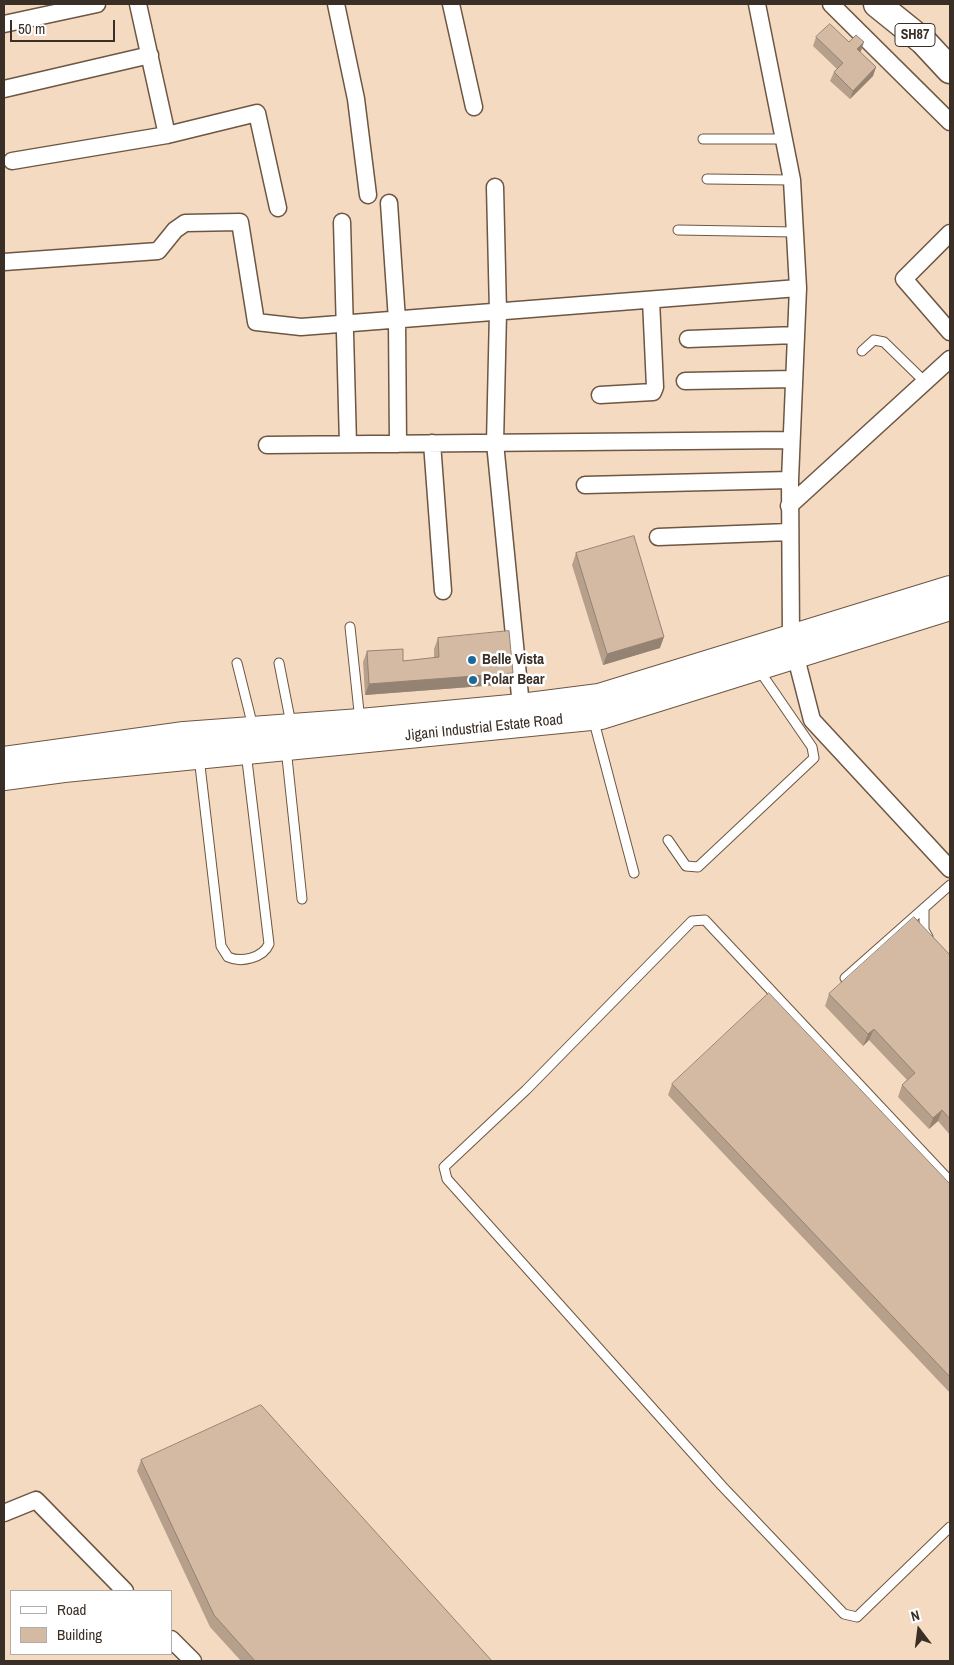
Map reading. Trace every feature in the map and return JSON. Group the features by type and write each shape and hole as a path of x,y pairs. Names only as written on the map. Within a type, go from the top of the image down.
{"main road":[{"name":"SH87","path":"876,4 923,41 950,70"},
{"name":"Jigani Industrial Estate Road","path":"4,759 184,734 253,730 289,737 593,717 757,668 793,647 950,588"},
{"name":"Jigani Industrial Estate Road","path":"4,778 246,752 289,737 360,721 521,706 599,696 950,608"}],"street":[{"path":"4,24 97,4"},
{"path":"138,4 167,135"},
{"path":"336,4 356,99 368,195"},
{"path":"451,4 474,107"},
{"path":"757,4 792,180 795,232 798,288 789,506 793,647 812,720 950,869"},
{"path":"831,4 950,122"},
{"path":"4,89 150,56"},
{"path":"12,162 167,135 257,113 278,208"},
{"path":"495,187 498,312 495,442 521,706"},
{"path":"389,203 397,320 398,444"},
{"path":"4,262 158,251 175,230 185,223 240,222 256,322 300,328 798,288"},
{"path":"342,222 348,444"},
{"path":"950,234 904,279 950,332"},
{"path":"600,395 653,392 655,387 651,300"},
{"path":"688,339 796,335"},
{"path":"789,506 950,359"},
{"path":"685,381 794,379"},
{"path":"267,445 791,440"},
{"path":"432,443 443,591"},
{"path":"585,485 790,480"},
{"path":"658,537 789,532"},
{"path":"4,1513 36,1500 124,1590"},
{"path":"172,1640 193,1661"}],"lane":[{"path":"703,139 784,139"},
{"path":"707,179 792,180"},
{"path":"678,230 795,232"},
{"path":"862,351 874,340 884,342 925,382"},
{"path":"350,627 360,721"},
{"path":"237,663 253,730"},
{"path":"279,663 289,737 302,899"},
{"path":"668,840 686,866 698,868 814,758 812,747 757,668"},
{"path":"593,717 634,873"},
{"path":"812,747 826,735"},
{"path":"199,756 221,946 228,956 240,959 262,953 269,944 246,752"},
{"path":"845,978 950,885"},
{"path":"924,908 924,930 932,944"},
{"path":"950,1181 705,920 692,921 526,1090 444,1167 447,1180 722,1486 844,1614 857,1617 950,1527"}],"building":[{"path":"830,24 849,42 856,35 864,42 857,49 876,67 853,91 834,72 843,63 816,37"},
{"path":"634,536 664,637 607,654 576,553"},
{"path":"509,631 513,673 369,684 367,651 403,649 403,661 439,657 438,638"},
{"path":"914,917 950,955 950,1119 942,1110 933,1118 902,1085 915,1073 874,1029 868,1034 829,994"},
{"path":"769,993 950,1184 950,1377 672,1084"},
{"path":"261,1405 492,1661 255,1661 214,1615 141,1460"}],"place":[{"name":"Belle Vista","path":"472,660"},
{"name":"Polar Bear","path":"473,680"}]}
